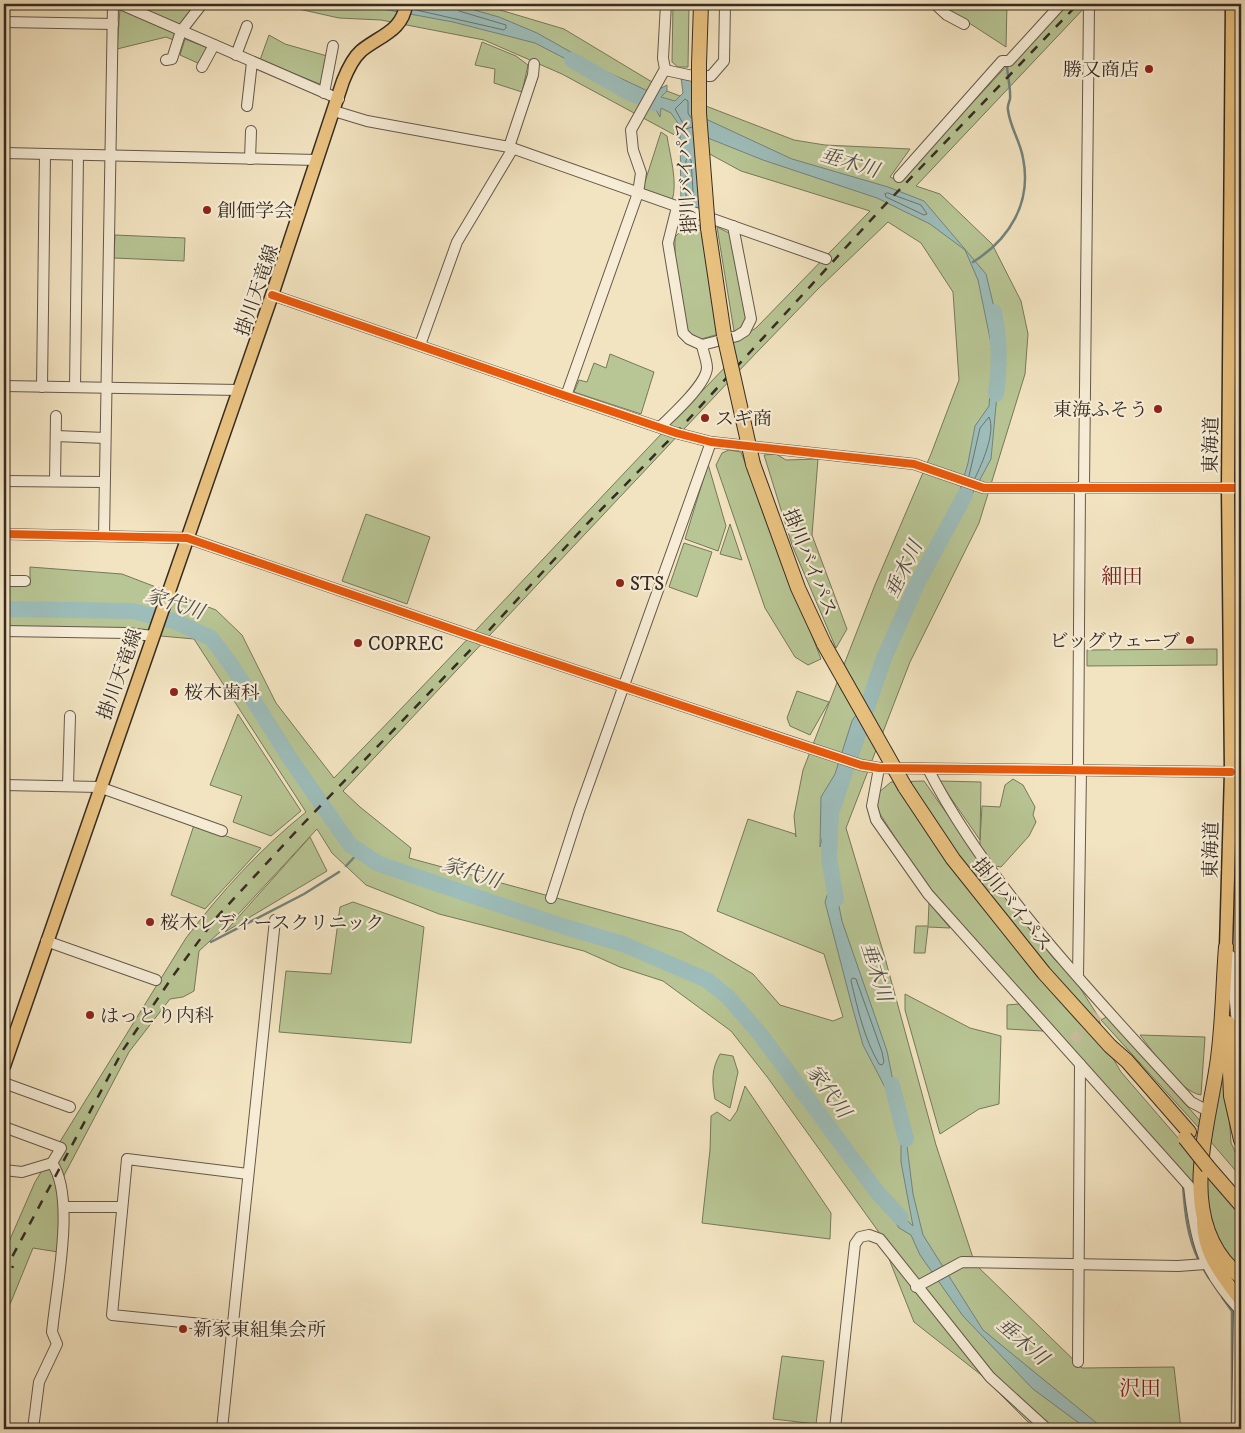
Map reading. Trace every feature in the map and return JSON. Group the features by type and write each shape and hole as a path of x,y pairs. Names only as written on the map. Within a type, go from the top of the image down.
{"highway":[{"name":"掛川バイパス","path":"701,4 699,113 708,228 724,335 754,464 798,588 824,644 905,787 953,859 1044,973 1110,1046 1127,1061 1210,1162"},
{"path":"1226,947 1218,1056 1201,1179 1203,1216 1210,1236 1222,1258 1241,1277"},
{"path":"1226,947 1230,1096 1241,1140"},
{"path":"1210,1162 1241,1191"},
{"path":"1210,1162 1241,1205"}],"main road":[{"name":"掛川天竜線","path":"4,1066 99,787 272,295 349,67 361,51 393,31 401,20 406,4"},
{"name":"東海道","path":"1226,947 1234,770 1237,101 1232,4"},
{"path":"1203,1216 1203,1238 1207,1252 1241,1307"}],"street":[{"path":"104,536 112,156 113,4"},
{"path":"120,4 324,92 336,105 367,122 511,148 826,259"},
{"path":"166,60 172,59 181,31 202,4"},
{"path":"566,396 638,193 641,173 633,150 631,130 664,70 666,4"},
{"path":"664,70 693,76 711,76 724,60 725,4"},
{"path":"935,4 947,15 964,24"},
{"path":"898,177 1002,61 1009,61 1061,4"},
{"path":"1078,976 1082,487 1089,4"},
{"path":"4,22 113,24"},
{"path":"236,55 247,26"},
{"path":"202,67 214,45"},
{"path":"324,92 333,46"},
{"path":"247,106 252,62"},
{"path":"420,345 457,242 511,148 533,75 534,64"},
{"path":"242,88 250,78"},
{"path":"250,159 251,131"},
{"path":"4,153 317,160"},
{"path":"42,387 45,154"},
{"path":"74,387 78,156"},
{"path":"677,207 668,243 683,333 689,340 702,345 737,336 745,331 751,319 733,226"},
{"path":"272,295 566,396 711,442 914,464 984,488 1235,488"},
{"path":"660,427 694,391 704,377 707,368 702,345"},
{"path":"4,386 239,390"},
{"path":"55,481 56,416"},
{"path":"56,436 105,438"},
{"path":"551,898 711,442"},
{"path":"4,481 104,482"},
{"path":"4,534 187,538 481,639 861,765 879,768 928,769 1080,771 1234,770"},
{"path":"4,581 26,581"},
{"path":"4,631 127,633 153,636"},
{"path":"68,786 70,716"},
{"path":"879,768 872,806 884,832 928,894 1069,1044 1080,1064 1189,1186 1194,1230 1206,1264 1241,1307 1237,1429"},
{"path":"928,769 971,840 1014,900 1078,976 1102,1012 1191,1102 1210,1112"},
{"path":"4,785 99,787 222,831"},
{"path":"222,1429 275,920"},
{"path":"1227,920 1241,1070"},
{"path":"46,941 156,980"},
{"path":"1078,1362 1080,1064"},
{"path":"4,1083 70,1107"},
{"path":"4,1127 61,1148 52,1163 22,1172 4,1170"},
{"path":"232,1327 112,1315 122,1207 127,1160 248,1174"},
{"path":"33,1429 39,1382 57,1344 52,1332 65,1207 58,1172 52,1163"},
{"path":"65,1207 122,1207"},
{"path":"835,1429 855,1244 860,1237 869,1235 880,1239 916,1287 990,1377 1047,1429"},
{"path":"916,1287 962,1262 1206,1264"}],"green space":[{"path":"131,4 182,4 192,12 183,26"},
{"path":"286,4 480,4 564,29 667,91 794,140 825,145 910,149 890,177 900,181 1064,4 1088,4 916,186 940,194 992,244 1021,301 1028,334 1025,374 979,523 910,662 846,828 885,958 936,1145 975,1264 1082,1368 1174,1367 1181,1429 1035,1429 980,1374 914,1322 878,1231 768,1078 731,1031 663,981 620,967 584,951 439,914 366,885 332,853 317,829 232,921 199,951 194,991 183,997 170,999 129,1052 60,1183 58,1252 33,1248 4,1319 4,1253 35,1182 186,938 242,872 306,812 194,639 127,633 4,631 4,584 30,585 30,567 122,574 216,610 242,635 276,703 334,778 730,362 733,342 756,328 870,211 741,171 562,74 484,40 381,20 339,18 294,8","holes":["888,222 921,243 953,292 959,380 931,454 875,585 803,770 794,816 796,837 795,834 748,819 717,911 824,954 843,1017 833,1021 780,1005 753,974 682,932 409,858 411,848 343,791 733,377 818,289"]},
{"path":"673,4 689,4 688,67 678,67 672,62"},
{"path":"940,4 1007,4 1006,47"},
{"path":"120,9 176,34 176,41 166,37 117,49"},
{"path":"269,35 285,44 327,56 322,85 260,60"},
{"path":"185,39 208,48 200,64 180,55"},
{"path":"482,42 516,56 528,65 522,92 494,83 495,69 475,65"},
{"path":"661,132 667,136 673,169 674,194 672,201 642,191"},
{"path":"701,225 719,334 698,340 687,332 675,256 675,237 684,228"},
{"path":"717,227 731,234 746,316 743,326 734,331"},
{"path":"115,235 185,238 184,261 114,258"},
{"path":"610,354 654,372 641,414 574,392 579,380 587,382 594,363 606,368"},
{"path":"729,450 741,452 821,659 808,665 795,657 765,608 716,465 722,453"},
{"path":"776,454 786,460 818,459 812,535 847,629 836,648 792,545 764,455"},
{"path":"708,464 726,526 718,551 685,539"},
{"path":"366,514 430,537 407,604 342,581"},
{"path":"730,524 742,560 720,554"},
{"path":"684,543 712,552 697,597 669,587"},
{"path":"1217,649 1217,665 1087,666 1087,650"},
{"path":"797,691 829,702 810,735 790,726 787,718"},
{"path":"238,714 301,811 271,836 233,822 242,796 210,785"},
{"path":"1013,779 1023,785 1035,807 1033,815 1036,822 1029,836 1001,867 995,866 980,847 982,806 1000,807 1005,785"},
{"path":"924,781 1015,911 1055,960 1073,977 1098,1016 1108,1050 1121,1072 1198,1161 1196,1202 1192,1185 922,879 880,814 877,808 878,793 891,782"},
{"path":"939,781 981,782 980,840"},
{"path":"194,825 261,848 205,909 171,895"},
{"path":"310,837 327,871 225,932"},
{"path":"353,902 424,927 411,1043 279,1032 286,971 331,974 340,907"},
{"path":"929,903 950,928 928,927 925,953 914,953 916,926 928,926"},
{"path":"905,994 970,1028 1001,1036 999,1104 979,1109 940,1134 905,1010"},
{"path":"1019,1004 1043,1031 1007,1029 1007,1005"},
{"path":"1108,1016 1202,1123 1199,1128 1101,1020"},
{"path":"1140,1035 1205,1037 1201,1095 1193,1092 1176,1079"},
{"path":"1224,1037 1231,1143 1241,1164 1241,1177 1211,1142"},
{"path":"720,1054 733,1056 738,1072 730,1108 715,1099 713,1076"},
{"path":"745,1086 831,1213 830,1239 702,1223 710,1150 711,1116 717,1112 730,1121 737,1111"},
{"path":"1206,1172 1241,1213 1241,1270 1226,1254 1208,1215"},
{"path":"782,1356 824,1361 816,1424 773,1419"}],"water":[{"path":"356,4 453,4 499,17 537,33 601,69 652,93 667,85 667,91 661,97 675,101 683,93 681,78 693,76 693,113 792,159 888,187 924,201 986,274 998,324 999,373 991,459 969,500 951,521 968,463 975,426 989,406 993,353 978,280 965,250 930,224 877,198 763,160 693,132 701,215 681,208 680,126 671,113 661,108 660,117 653,104 535,43 453,22"},
{"path":"868,697 830,808 820,847 821,797 835,774 852,721"},
{"path":"833,877 842,921 887,1051 898,1106 888,1093 863,1045 825,902"},
{"path":"901,1118 906,1138 913,1194 923,1235 983,1330 1104,1429 1087,1429 1033,1389 963,1316 920,1255 911,1235 899,1228 881,1196 913,1226 901,1162"}],"waterway":[{"name":"垂木川","path":"572,60 628,92 654,103"},
{"path":"973,262 986,253 1007,231 1021,204 1024,190 1023,158 1008,109 1010,95 1007,64"},
{"name":"垂木川","path":"994,312 999,353 996,394"},
{"name":"垂木川","path":"836,899 829,858 831,813 884,658 918,582 965,495"},
{"name":"家代川","path":"4,609 132,611 174,621 211,638 232,666 289,757 350,845 379,864 565,927 623,944 707,980 728,997 760,1034 877,1192 901,1218"},
{"path":"346,866 359,852"},
{"path":"211,942 304,894 339,872"},
{"name":"垂木川","path":"892,1085 906,1139"},
{"path":"1183,1185 1189,1233 1199,1261"},
{"path":"1203,1268 1209,1278"},
{"path":"1222,1297 1232,1311 1232,1429"}],"tunnel":[{"path":"1073,1041 1098,1015"}],"railway":[{"path":"4,1272 123,1050 173,976 215,919 302,825 481,639 585,526 676,433 881,209 1078,4"},
{"path":"4,1284 13,1266"}],"cycle path":[{"path":"272,295 676,433 711,442 914,464 984,488 1241,488"},
{"path":"4,534 187,538 481,639 861,765 879,768 1231,772"}],"place":[{"name":"勝又商店","path":"1149,69"},
{"name":"創価学会","path":"207,210"},
{"name":"東海ふそう","path":"1158,409"},
{"name":"スギ商","path":"705,418"},
{"name":"STS","path":"620,583"},
{"name":"ビッグウェーブ","path":"1190,640"},
{"name":"COPREC","path":"358,643"},
{"name":"桜木歯科","path":"174,692"},
{"name":"桜木レディースクリニック","path":"150,922"},
{"name":"はっとり内科","path":"90,1015"},
{"name":"新家東組集会所","path":"183,1329"}],"district":[{"name":"細田","path":"1122,576"},
{"name":"沢田","path":"1140,1388"}]}
